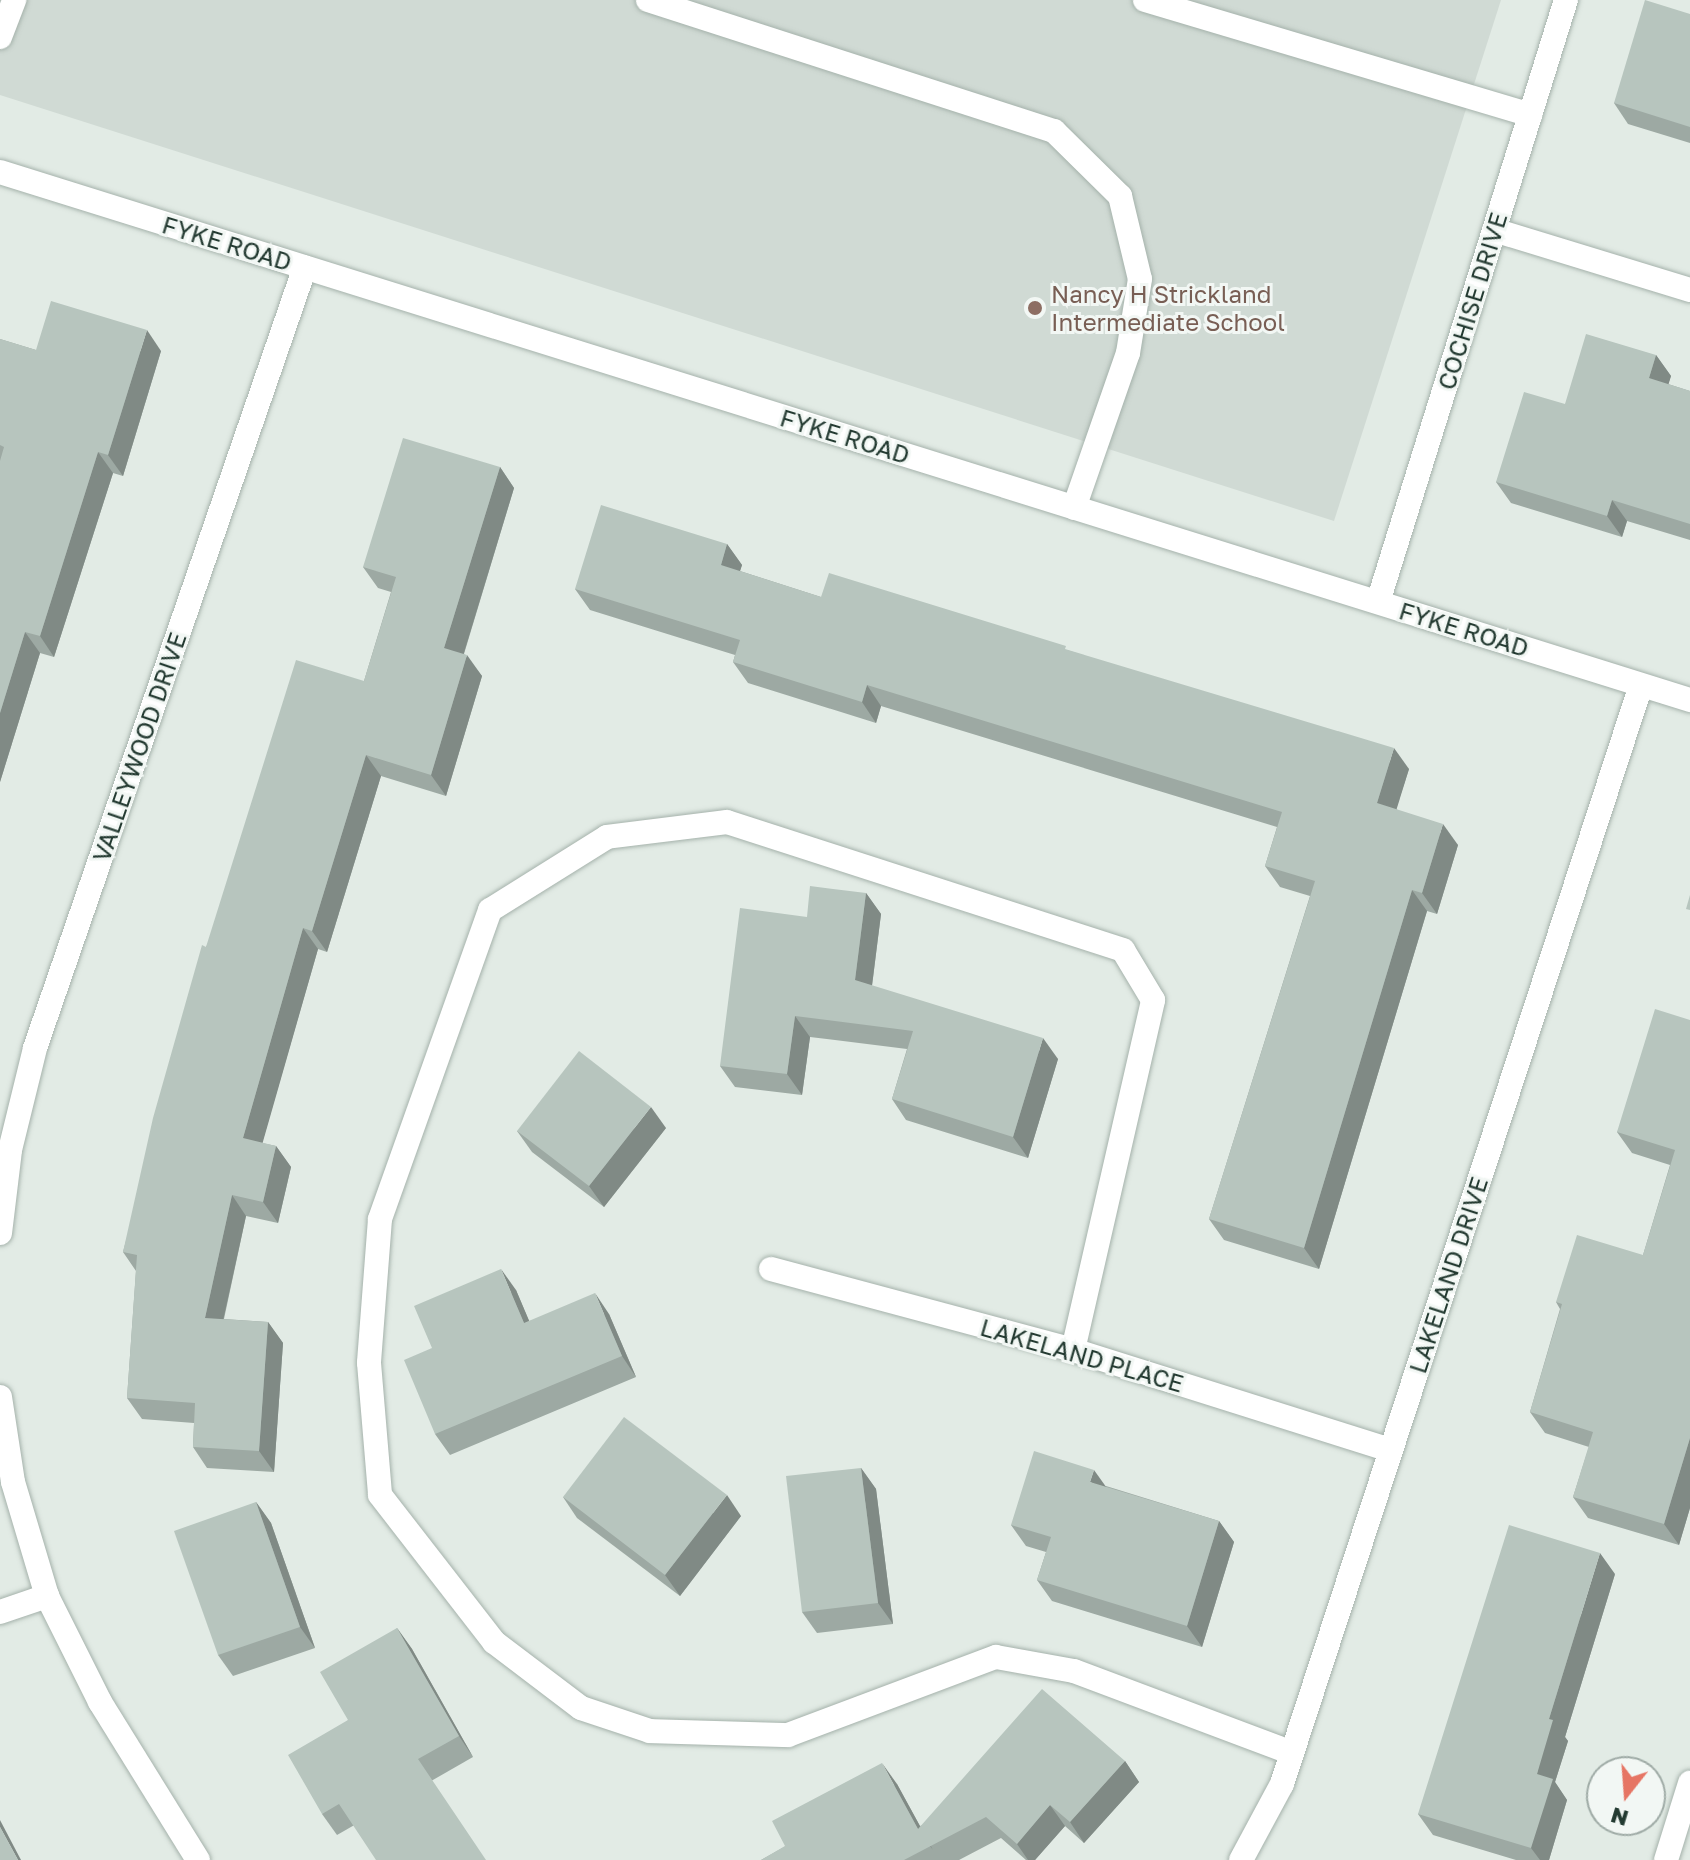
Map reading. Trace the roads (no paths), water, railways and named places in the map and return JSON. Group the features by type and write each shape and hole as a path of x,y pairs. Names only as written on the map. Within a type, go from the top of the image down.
{"street":[{"path":"0,37 14,0"},
{"path":"648,0 1054,131 1120,196 1140,279 1128,353 1074,508"},
{"path":"1145,0 1530,115"},
{"name":"COCHISE DRIVE","path":"1378,602 1566,0"},
{"name":"FYKE ROAD","path":"0,172 1690,700"},
{"path":"1494,230 1690,290"},
{"name":"VALLEYWOOD DRIVE","path":"0,1233 10,1150 35,1048 305,267"},
{"name":"LAKELAND DRIVE","path":"1241,1860 1282,1784 1641,685"},
{"path":"1073,1350 1153,1000 1123,950 727,822 607,837 490,910 380,1219 369,1363 380,1495 494,1642 581,1708 650,1731 788,1735 996,1657 1074,1671 1292,1753"},
{"name":"LAKELAND PLACE","path":"771,1269 1073,1350 1391,1450"},
{"path":"0,1397 13,1482 47,1596 100,1702 198,1860"},
{"path":"0,1612 47,1596"},
{"path":"1666,1860 1690,1783"}],"place":[{"name":"Nancy H Strickland Intermediate School","path":"1035,308"}]}
